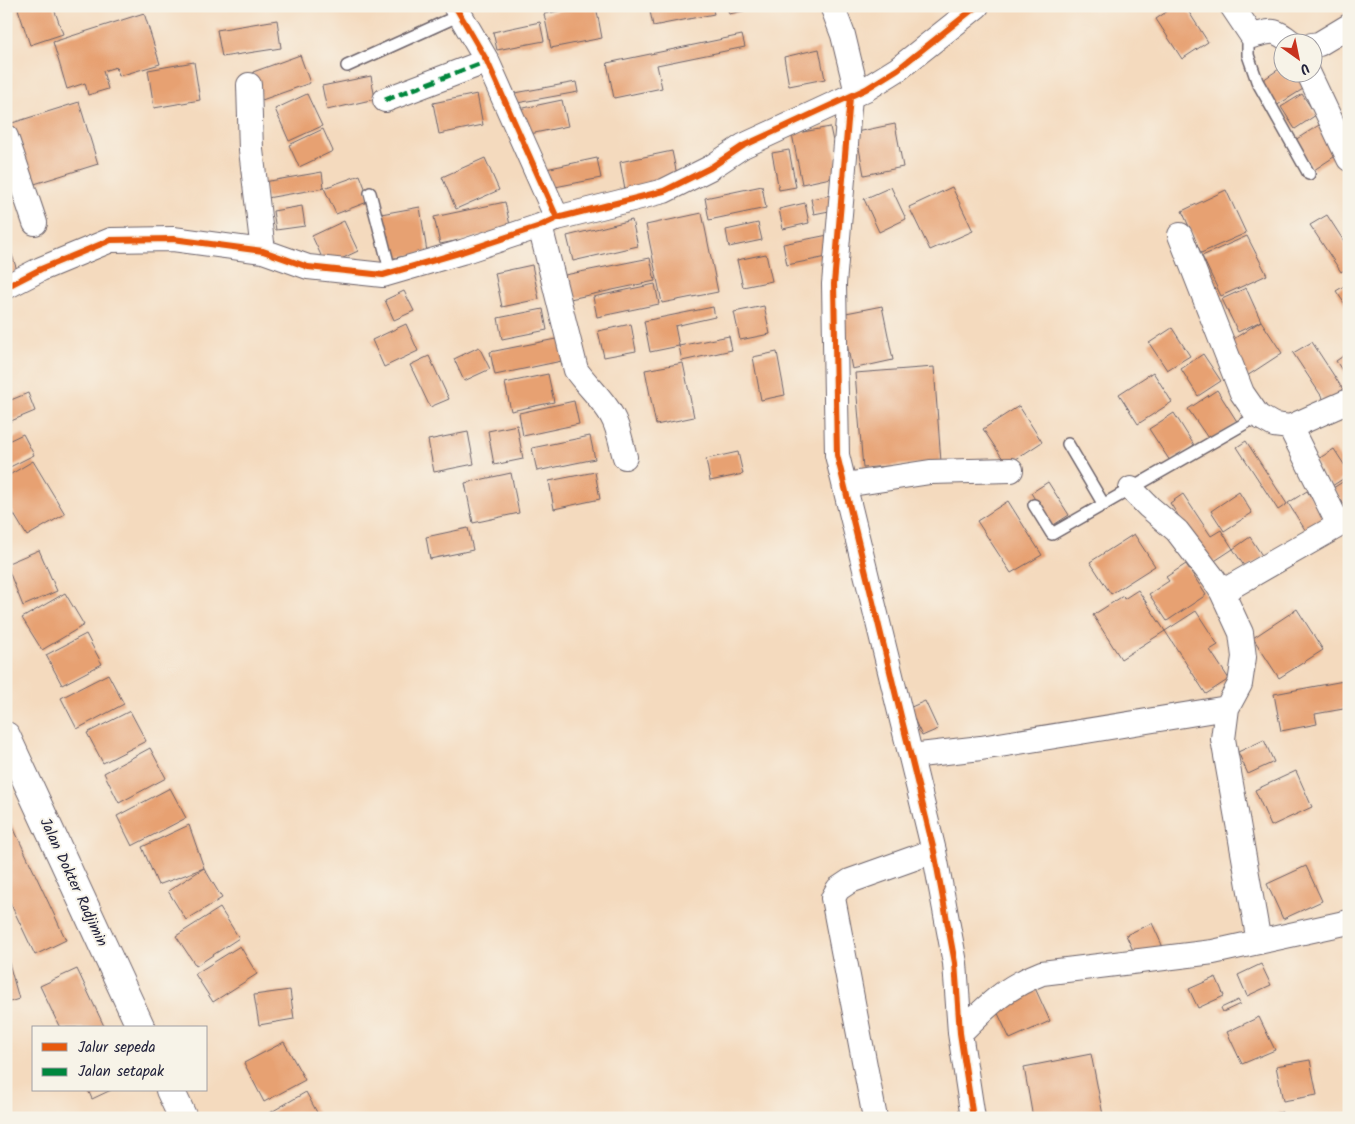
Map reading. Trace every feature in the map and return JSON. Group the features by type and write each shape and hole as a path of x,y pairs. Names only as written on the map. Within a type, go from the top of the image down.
{"main road":[{"name":"Jalan Dokter Radjimin","path":"6,736 140,1026"},
{"path":"171,1092 183,1118"}],"street":[{"path":"832,6 843,35 853,95 834,284 837,455 934,851 955,964 960,1033 973,1118"},
{"path":"6,286 41,269 111,240 173,239 263,251 308,268 383,275 391,274 548,222 664,191 710,168 743,146 853,95 898,69 977,6"},
{"path":"1232,6 1252,36 1277,32"},
{"path":"458,11 487,61 548,222 576,370 603,402 613,418 625,457"},
{"path":"1322,42 1349,26"},
{"path":"385,100 487,61"},
{"path":"1313,82 1349,159"},
{"path":"249,85 252,150 263,251"},
{"path":"6,137 35,223"},
{"path":"1180,235 1242,393 1258,416 1274,425 1290,427 1349,401"},
{"path":"1222,592 1339,525 1290,427"},
{"path":"845,484 930,472 1012,472"},
{"path":"1131,489 1178,531 1222,592 1241,633 1244,657 1240,684 1228,708 1223,739 1259,942"},
{"path":"911,756 981,748 1228,708"},
{"path":"875,1118 833,898 838,889 850,881 934,851"},
{"path":"960,1033 1003,993 1021,981 1042,973 1213,952 1349,922"}],"lane":[{"path":"347,66 458,11"},
{"path":"1252,36 1248,45 1248,55 1257,81 1309,174"},
{"path":"370,193 391,274"},
{"path":"1041,541 1258,416"},
{"path":"1068,444 1104,505"},
{"path":"1034,505 1052,534"}],"building":[{"path":"17,6 53,6 63,34 30,45"},
{"path":"583,6 596,6 602,38 551,48 544,14"},
{"path":"649,6 712,6 714,14 653,26"},
{"path":"727,6 761,6 761,7 729,14"},
{"path":"1175,6 1185,6 1208,42 1182,59 1156,19"},
{"path":"144,13 160,64 119,76 116,67 103,71 108,89 88,95 85,83 67,89 53,42"},
{"path":"277,20 281,48 222,57 217,30"},
{"path":"540,22 544,41 497,50 493,32"},
{"path":"742,35 745,47 657,65 662,88 614,98 607,63"},
{"path":"819,49 825,79 789,86 784,57"},
{"path":"300,55 310,83 262,100 253,72"},
{"path":"194,62 200,100 154,108 148,70"},
{"path":"1272,74 1272,82 1310,82 1311,84 1276,106 1260,82"},
{"path":"371,76 375,99 327,110 322,86"},
{"path":"576,82 578,92 517,103 515,93"},
{"path":"307,94 322,126 289,141 275,109"},
{"path":"477,94 483,125 439,134 433,103"},
{"path":"1302,94 1316,115 1295,129 1281,107"},
{"path":"562,100 568,126 525,135 519,109"},
{"path":"79,102 98,164 28,186 9,124"},
{"path":"1324,122 1343,151 1314,170 1295,140"},
{"path":"895,124 903,167 864,175 856,132"},
{"path":"830,127 840,176 802,184 792,134"},
{"path":"323,129 333,151 299,167 289,145"},
{"path":"789,150 796,187 779,190 772,153"},
{"path":"672,151 678,180 625,190 620,162"},
{"path":"485,158 499,190 456,209 442,177"},
{"path":"597,158 601,178 550,188 546,169"},
{"path":"322,172 324,188 267,198 264,182"},
{"path":"360,175 370,201 336,214 324,188"},
{"path":"762,186 766,208 709,220 705,198"},
{"path":"891,187 906,219 879,232 864,199"},
{"path":"952,187 973,231 930,250 909,207"},
{"path":"1226,190 1246,233 1201,253 1182,211"},
{"path":"831,195 834,210 814,214 811,199"},
{"path":"505,202 511,230 440,244 434,217"},
{"path":"805,203 809,223 783,229 779,209"},
{"path":"302,206 305,226 276,230 273,211"},
{"path":"420,207 427,252 389,259 381,214"},
{"path":"702,213 718,292 662,303 646,225"},
{"path":"1327,215 1349,249 1349,267 1341,272 1310,225"},
{"path":"632,220 638,246 573,261 567,236"},
{"path":"344,221 358,251 326,266 312,236"},
{"path":"758,223 762,240 729,247 726,230"},
{"path":"828,235 832,256 787,265 783,244"},
{"path":"1247,236 1267,275 1221,296 1202,256"},
{"path":"6,237 18,273 6,277"},
{"path":"766,254 772,281 743,287 737,260"},
{"path":"650,258 655,281 570,299 565,275"},
{"path":"532,265 539,299 502,307 495,273"},
{"path":"1349,283 1349,310 1336,291"},
{"path":"655,284 659,304 597,317 593,297"},
{"path":"1246,288 1261,321 1238,332 1222,299"},
{"path":"404,291 414,311 394,320 385,300"},
{"path":"764,306 770,334 740,340 734,312"},
{"path":"882,306 893,360 852,369 841,314"},
{"path":"713,307 715,317 675,326 679,346 650,352 644,321"},
{"path":"543,309 547,330 502,339 498,318"},
{"path":"1261,321 1282,353 1247,376 1226,344"},
{"path":"406,324 418,351 384,367 372,340"},
{"path":"631,324 636,351 604,357 598,331"},
{"path":"1172,328 1190,356 1167,370 1149,343"},
{"path":"729,336 732,350 682,361 679,346"},
{"path":"566,337 571,359 495,375 490,352"},
{"path":"1312,342 1344,391 1326,403 1293,353"},
{"path":"479,347 490,369 464,381 454,359"},
{"path":"777,352 785,395 761,400 753,357"},
{"path":"1349,352 1349,381 1336,361"},
{"path":"1203,354 1221,381 1198,396 1181,369"},
{"path":"429,356 449,399 430,407 410,365"},
{"path":"683,363 694,417 656,425 645,370"},
{"path":"934,367 941,462 863,468 855,373"},
{"path":"1153,372 1172,402 1138,424 1119,394"},
{"path":"548,374 554,402 511,411 505,383"},
{"path":"1217,390 1238,423 1210,441 1188,409"},
{"path":"28,393 35,411 11,421 6,409 6,402"},
{"path":"574,401 579,424 523,436 519,413"},
{"path":"1019,406 1042,442 1007,465 983,429"},
{"path":"1174,413 1194,445 1170,461 1149,429"},
{"path":"517,425 523,459 494,465 488,431"},
{"path":"468,432 474,464 434,472 428,440"},
{"path":"23,434 34,455 6,469 6,442"},
{"path":"590,436 595,459 537,471 532,448"},
{"path":"1246,441 1287,504 1278,510 1237,447"},
{"path":"1334,449 1349,475 1332,486 1315,461"},
{"path":"738,452 743,474 710,481 706,459"},
{"path":"33,461 65,514 27,536 6,501 6,477"},
{"path":"595,472 600,499 554,509 549,481"},
{"path":"511,473 519,513 473,523 465,483"},
{"path":"1349,478 1349,512 1333,488"},
{"path":"1048,482 1069,515 1052,526 1031,493"},
{"path":"1307,491 1330,526 1311,539 1288,503"},
{"path":"1239,492 1252,513 1224,531 1211,511"},
{"path":"1183,494 1211,536 1221,530 1233,549 1210,564 1170,503"},
{"path":"1008,501 1042,555 1011,573 977,521"},
{"path":"6,511 12,520 6,523"},
{"path":"468,528 473,550 430,559 426,537"},
{"path":"1134,534 1155,566 1111,594 1090,562"},
{"path":"1250,537 1263,557 1246,569 1233,549"},
{"path":"39,550 57,591 23,606 6,564"},
{"path":"1186,564 1206,595 1167,621 1149,594 1169,581 1166,577"},
{"path":"1138,590 1165,631 1121,659 1093,615 1123,596 1124,599"},
{"path":"65,593 84,625 42,650 22,618"},
{"path":"1297,609 1323,650 1279,678 1253,638"},
{"path":"1196,611 1218,645 1210,650 1229,679 1206,694 1165,631"},
{"path":"86,634 102,664 62,685 46,655"},
{"path":"108,674 124,704 77,729 61,698"},
{"path":"1349,680 1349,708 1315,714 1317,724 1281,731 1274,694"},
{"path":"925,701 938,729 922,736 909,708"},
{"path":"130,711 146,741 103,763 87,733"},
{"path":"1264,740 1274,762 1248,774 1238,752"},
{"path":"150,748 166,778 119,803 104,773"},
{"path":"1296,771 1312,807 1271,826 1255,790"},
{"path":"170,788 186,818 132,846 117,816"},
{"path":"6,812 66,940 35,955 6,894"},
{"path":"189,825 204,868 158,885 142,847"},
{"path":"1306,866 1322,901 1283,919 1267,884"},
{"path":"204,868 222,898 186,920 168,891"},
{"path":"220,908 239,938 196,966 176,936"},
{"path":"1152,923 1162,945 1136,957 1126,935"},
{"path":"240,946 257,974 213,1002 195,974"},
{"path":"6,957 19,999 6,1003"},
{"path":"1261,964 1271,985 1247,996 1238,975"},
{"path":"77,969 104,1026 59,1026 40,986"},
{"path":"1216,977 1224,996 1198,1008 1189,989"},
{"path":"1035,988 1050,1021 1010,1039 995,1007"},
{"path":"290,990 294,1019 259,1025 254,995"},
{"path":"1238,1000 1240,1004 1223,1012 1221,1008"},
{"path":"1259,1017 1275,1050 1242,1064 1227,1032"},
{"path":"284,1042 305,1080 264,1102 244,1063"},
{"path":"1091,1054 1103,1115 1089,1118 1033,1118 1024,1067"},
{"path":"1310,1060 1317,1095 1283,1101 1276,1066"},
{"path":"89,1092 107,1092 92,1099"},
{"path":"306,1092 320,1118 261,1118"},
{"path":"1282,1112 1283,1118 1259,1118 1259,1117"}],"marked path":[{"path":"385,100 487,61"}],"cycle path":[{"path":"455,6 487,61 557,218 664,191 710,168 743,146 866,89 898,69 977,6"},
{"path":"850,97 834,284 837,455 934,851 955,963 960,1033 973,1118"},
{"path":"6,287 41,269 111,240 173,239 263,251 308,267 383,275 462,252 540,226 557,218"}]}
